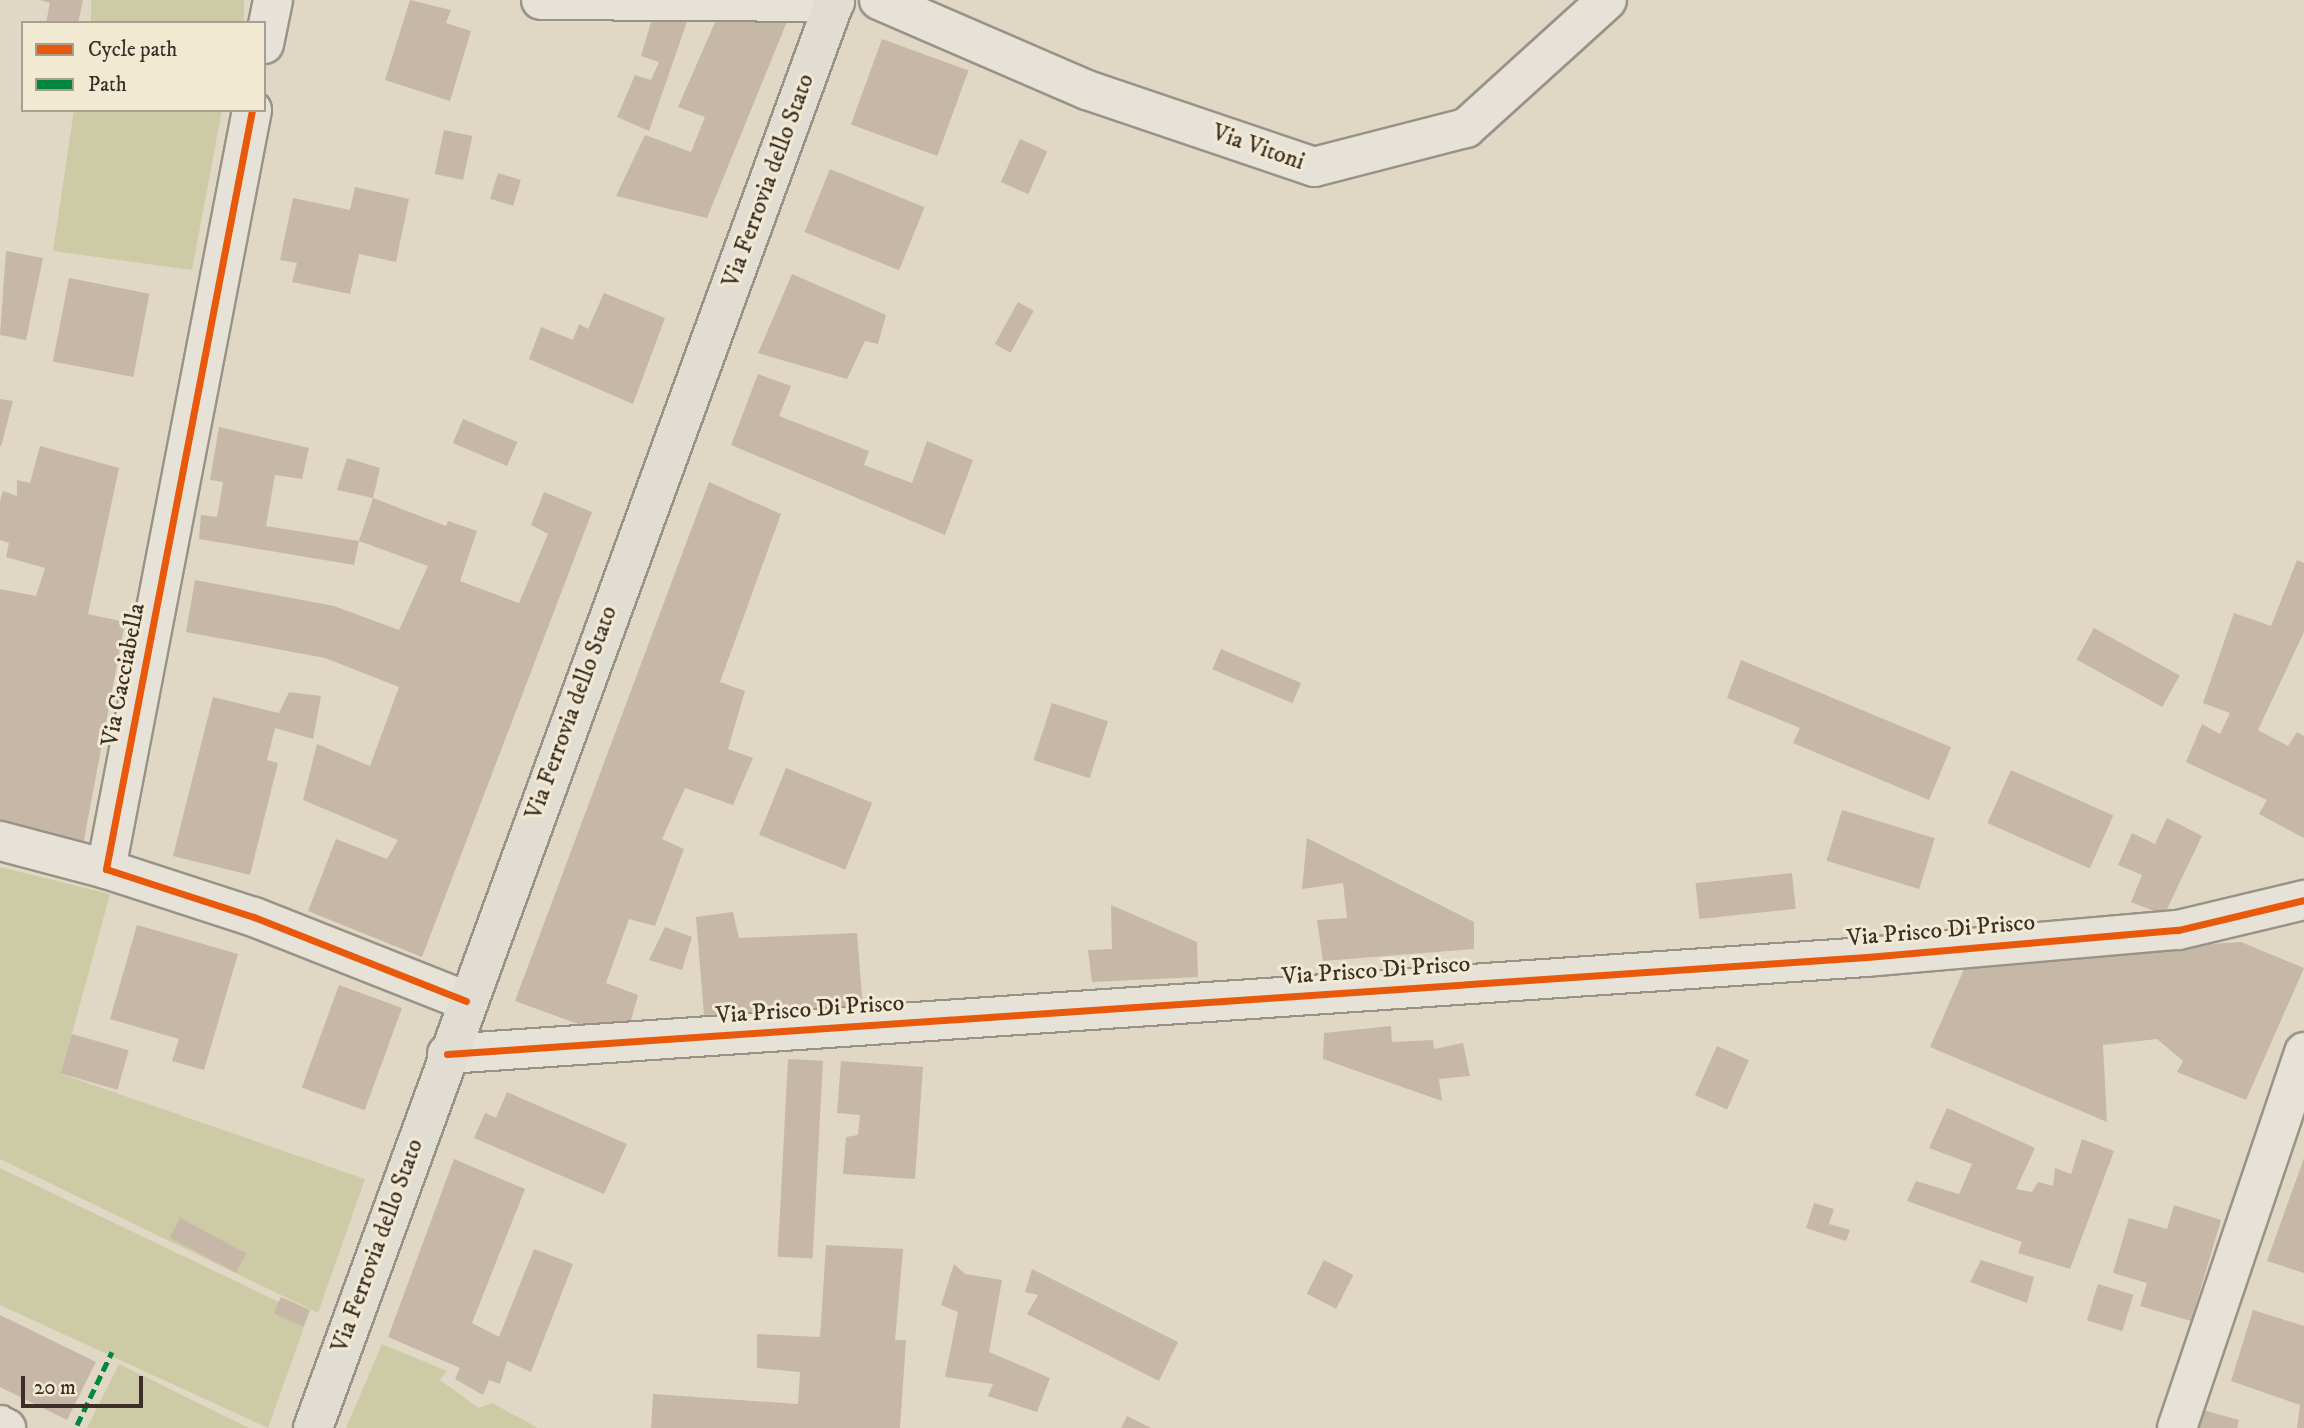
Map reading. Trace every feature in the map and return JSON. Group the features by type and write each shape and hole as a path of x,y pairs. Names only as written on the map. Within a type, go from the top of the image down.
{"main road":[{"name":"Via Ferrovia dello Stato","path":"313,1428 466,1001 835,1"}],"street":[{"path":"266,34 273,0"},
{"name":"Via Vitoni","path":"879,0 1087,90 1314,167 1466,128 1607,0"},
{"path":"558,1 835,1"},
{"name":"Via Cacciabella","path":"106,869 252,112"},
{"path":"0,841 106,869 254,916 466,1001"},
{"name":"Via Prisco Di Prisco","path":"447,1054 1867,957 2178,930 2304,900"},
{"path":"2177,1428 2304,1052"},
{"path":"0,1425 6,1428"}],"green space":[{"path":"91,0 244,0 244,21 91,21"},
{"path":"74,112 222,112 192,270 53,251"},
{"path":"0,867 110,894 61,1074 365,1179 318,1313 0,1159"},
{"path":"0,1168 308,1316 268,1428 0,1305"},
{"path":"382,1344 447,1371 440,1380 479,1408 492,1403 538,1428 346,1428"},
{"path":"119,1364 249,1428 87,1428"}],"building":[{"path":"40,0 83,0 78,21 46,21 50,3"},
{"path":"410,0 451,10 446,23 471,31 450,101 385,80"},
{"path":"652,19 688,19 649,131 617,117 635,75 651,80 659,62 641,56"},
{"path":"788,19 707,218 616,196 645,135 691,152 705,117 678,107 716,20"},
{"path":"882,39 968,70 937,156 851,125"},
{"path":"444,130 472,136 463,180 435,174"},
{"path":"1020,139 1047,151 1028,194 1001,182"},
{"path":"830,169 925,207 899,270 805,232"},
{"path":"498,173 521,180 513,206 490,199"},
{"path":"355,187 409,199 396,262 359,254 350,294 292,282 297,263 280,260 293,198 350,210"},
{"path":"6,251 43,258 26,340 0,335"},
{"path":"792,274 886,315 878,344 865,341 847,379 758,353"},
{"path":"69,278 149,294 133,377 53,361"},
{"path":"604,293 665,318 633,404 529,359 541,327 573,340 579,324 588,329"},
{"path":"1018,302 1034,311 1010,353 995,344"},
{"path":"758,374 791,386 779,416 869,451 864,465 912,483 927,441 973,460 945,535 731,445"},
{"path":"0,399 13,401 1,446 0,446"},
{"path":"463,419 517,442 507,466 453,443"},
{"path":"219,427 309,448 302,479 275,475 266,526 359,541 354,565 199,539 201,515 217,517 223,482 210,480"},
{"path":"40,446 119,468 88,614 125,622 83,845 0,822 0,589 36,596 45,568 6,557 9,543 0,540 0,501 3,491 17,496 17,480 30,483"},
{"path":"347,458 380,468 373,498 337,490"},
{"path":"709,482 781,514 720,682 745,691 728,749 753,758 733,805 685,788 662,839 684,849 655,926 629,919 606,983 638,995 630,1024 589,1028 515,1001"},
{"path":"544,492 592,512 422,957 308,911 336,839 387,859 398,840 303,800 317,744 370,766 399,687 325,658 186,632 195,580 334,606 399,630 428,566 359,541 373,498 446,526 448,521 477,531 460,581 519,603 548,534 531,525"},
{"path":"2297,560 2304,563 2304,632 2258,730 2288,746 2297,732 2304,736 2304,838 2259,814 2267,800 2186,762 2202,724 2220,734 2230,713 2203,703 2234,613 2271,626"},
{"path":"2094,628 2180,676 2162,707 2077,659"},
{"path":"1221,649 1301,683 1292,703 1212,669"},
{"path":"1741,660 1951,747 1929,800 1793,743 1800,728 1727,698"},
{"path":"289,692 321,696 313,739 275,728 267,760 278,763 250,875 173,856 213,697 279,713"},
{"path":"1052,703 1108,721 1090,778 1033,760"},
{"path":"786,768 872,803 845,870 759,835"},
{"path":"2011,770 2113,816 2090,869 1987,823"},
{"path":"1842,810 1935,838 1919,889 1827,861"},
{"path":"2167,818 2202,836 2164,915 2131,902 2142,875 2118,865 2132,833 2155,844"},
{"path":"1307,838 1474,922 1474,949 1323,961 1317,920 1347,918 1343,883 1302,889"},
{"path":"1792,873 1796,909 1699,919 1696,883"},
{"path":"1111,905 1197,942 1198,977 1092,982 1088,950 1112,949"},
{"path":"733,912 739,938 857,933 863,1009 704,1015 696,917"},
{"path":"137,925 238,954 204,1070 172,1061 179,1039 110,1019"},
{"path":"665,927 692,937 682,970 649,960"},
{"path":"2241,942 2304,968 2246,1100 2177,1072 2183,1061 2157,1039 2103,1045 2107,1122 1930,1047 1968,960"},
{"path":"339,985 402,1008 365,1110 302,1087"},
{"path":"1391,1026 1392,1042 1433,1040 1434,1049 1463,1043 1470,1076 1439,1079 1442,1101 1323,1059 1324,1033"},
{"path":"72,1034 129,1050 117,1090 61,1073"},
{"path":"1717,1046 1749,1060 1727,1110 1695,1095"},
{"path":"788,1059 823,1061 813,1259 778,1257"},
{"path":"841,1061 923,1067 915,1179 843,1174 846,1137 858,1135 860,1115 837,1113"},
{"path":"507,1092 627,1144 604,1194 474,1138 485,1113 496,1118"},
{"path":"1947,1108 2035,1148 2016,1189 2032,1192 2038,1182 2053,1186 2055,1168 2071,1174 2082,1139 2114,1151 2070,1269 2018,1253 2022,1242 1907,1201 1916,1181 1959,1194 1972,1164 1929,1148"},
{"path":"2304,1158 2304,1273 2267,1261"},
{"path":"454,1159 525,1189 472,1323 499,1337 534,1249 573,1264 531,1372 507,1361 500,1384 489,1380 483,1395 455,1379 460,1368 388,1337"},
{"path":"1814,1203 1834,1209 1829,1224 1850,1230 1846,1241 1806,1228"},
{"path":"2174,1205 2221,1220 2191,1321 2140,1306 2147,1283 2113,1273 2129,1218 2167,1229"},
{"path":"180,1218 246,1253 236,1273 170,1237"},
{"path":"826,1245 903,1249 895,1340 906,1340 900,1428 651,1428 653,1394 798,1404 800,1372 757,1368 757,1334 820,1337"},
{"path":"1324,1260 1353,1275 1336,1309 1307,1294"},
{"path":"1981,1260 2034,1277 2027,1303 1970,1282"},
{"path":"954,1264 965,1274 1002,1280 989,1352 1050,1378 1037,1412 988,1396 993,1384 945,1377 958,1312 941,1305"},
{"path":"1032,1269 1178,1342 1159,1381 1027,1314 1038,1295 1025,1292"},
{"path":"2098,1284 2133,1295 2122,1331 2087,1320"},
{"path":"281,1297 310,1310 303,1326 274,1313"},
{"path":"2253,1310 2304,1326 2304,1428 2297,1428 2300,1405 2231,1381"},
{"path":"0,1315 96,1362 67,1420 0,1387"},
{"path":"2203,1410 2239,1420 2237,1428 2197,1428"},
{"path":"1127,1416 1151,1428 1121,1428"}],"marked path":[{"path":"77,1425 112,1352"}],"cycle path":[{"path":"252,112 106,869 254,917 466,1001"},
{"path":"447,1054 1867,957 2178,930 2304,900"}]}
